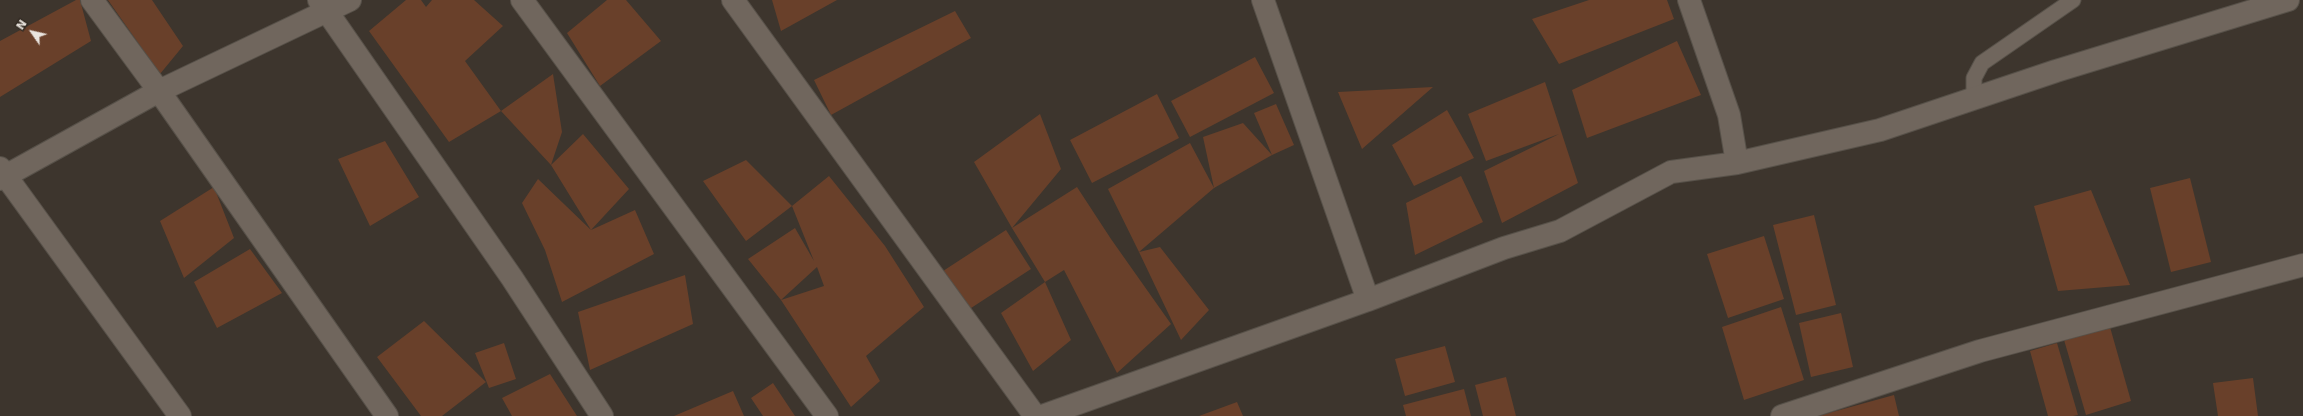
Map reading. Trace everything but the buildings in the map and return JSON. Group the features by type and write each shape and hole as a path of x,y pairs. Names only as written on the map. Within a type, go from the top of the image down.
{"street":[{"path":"92,0 159,91 387,416"},
{"path":"180,416 2,174 323,5 350,0"},
{"path":"522,0 826,416"},
{"path":"733,0 1034,416"},
{"path":"1263,0 1368,300"},
{"path":"1689,0 1729,115 1737,164"},
{"path":"1042,416 1368,300 1504,248 1560,231 1670,172 1737,164 1880,130 1974,98 2288,0"},
{"path":"323,5 512,278 602,416"},
{"path":"1782,416 1980,351 2303,265"}],"lane":[{"path":"1974,98 1974,78 1982,63 2073,0"}]}
